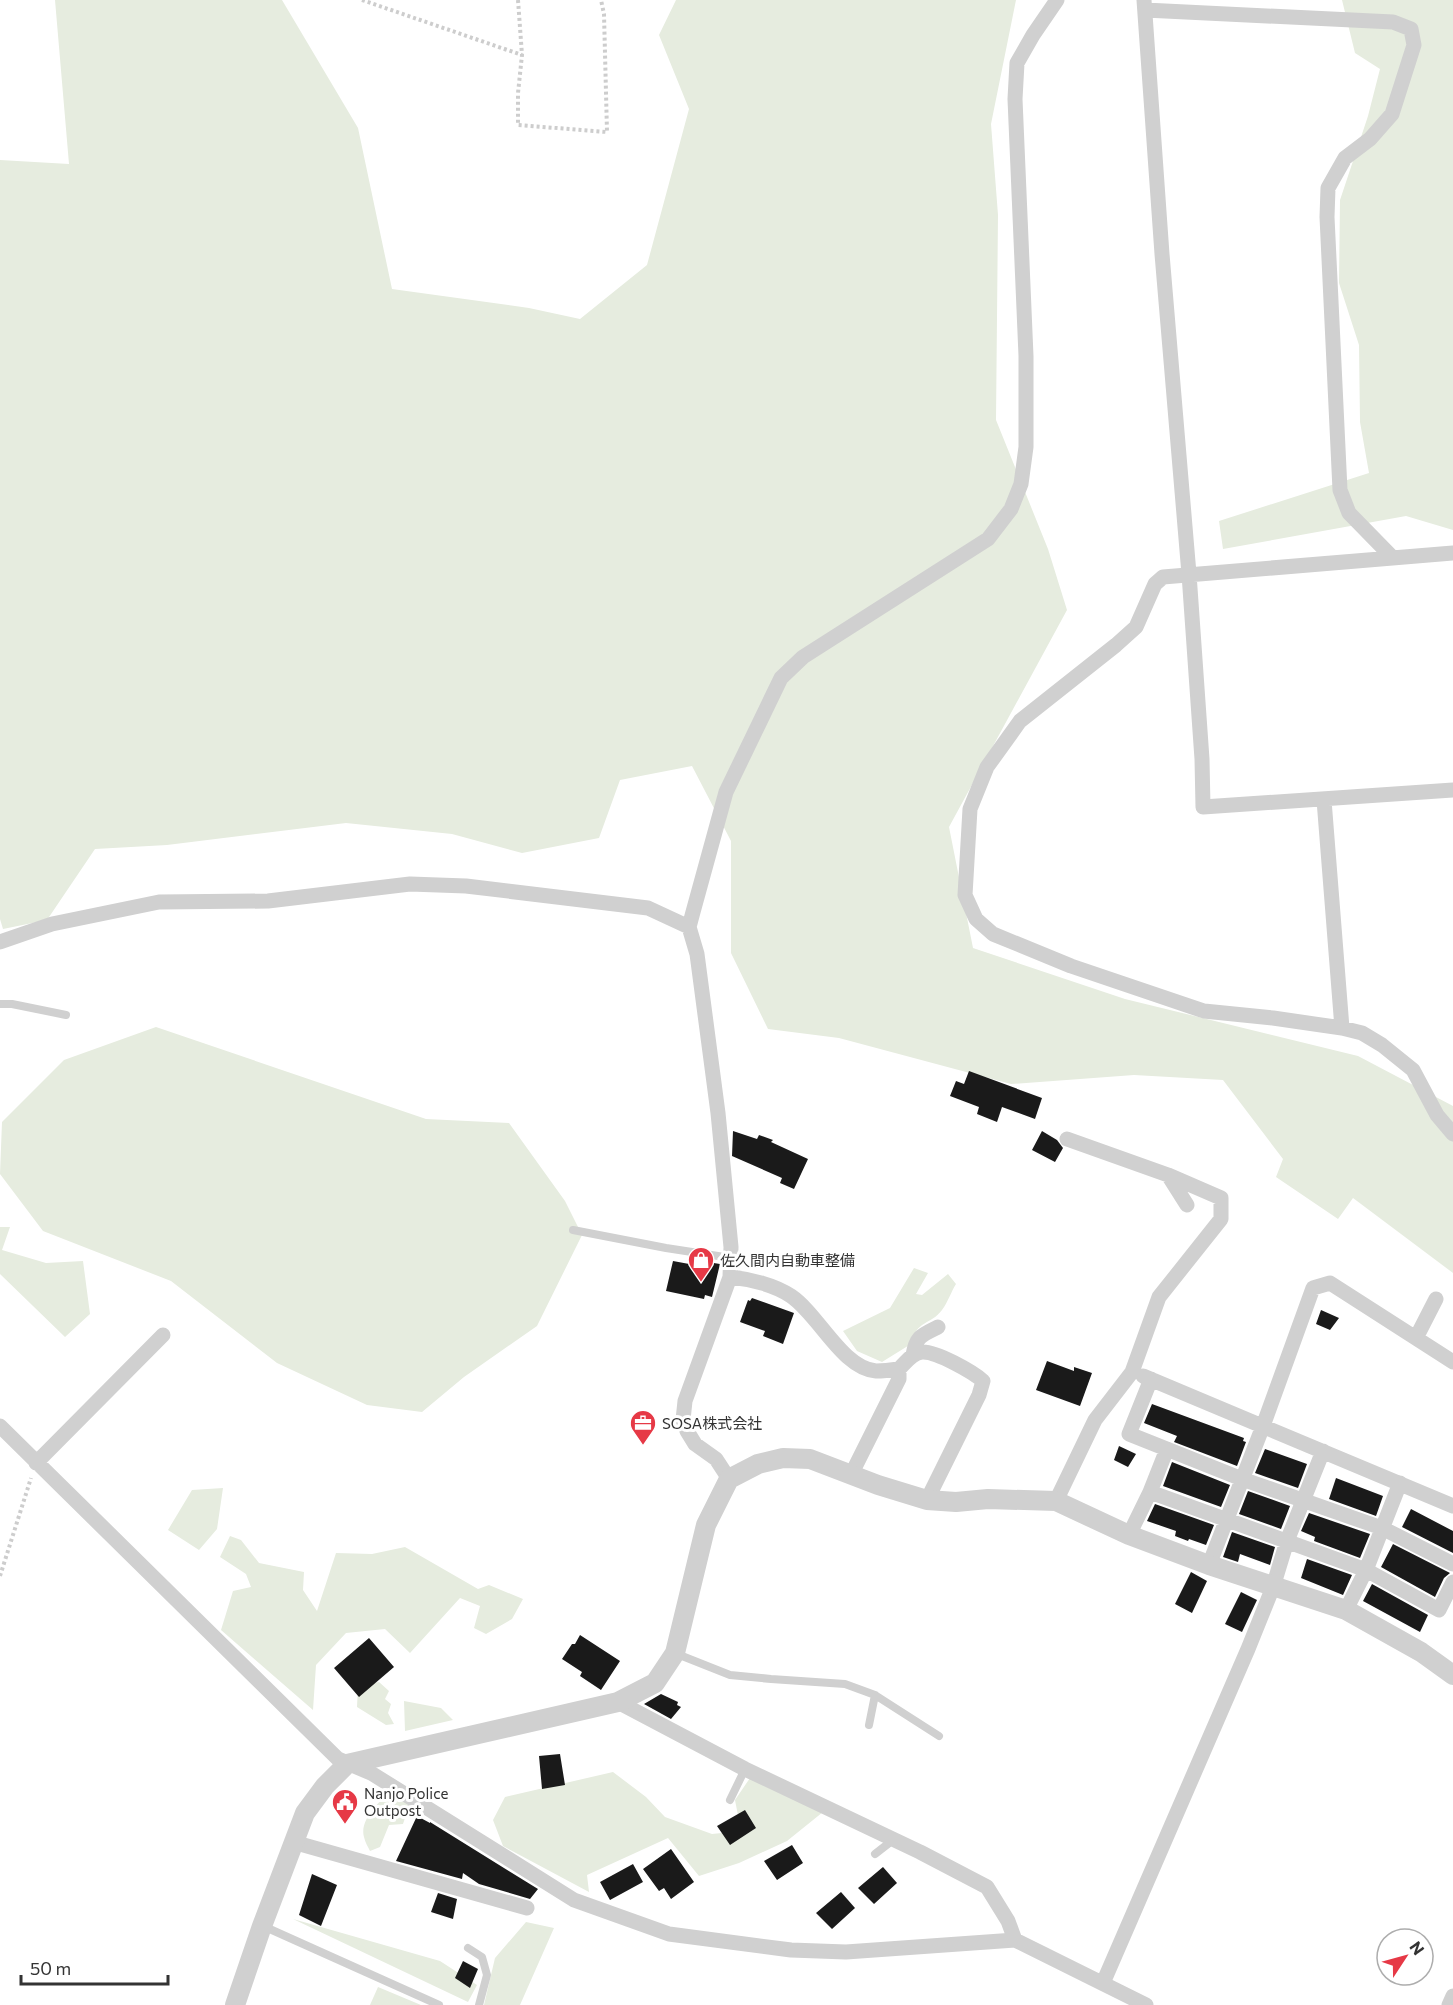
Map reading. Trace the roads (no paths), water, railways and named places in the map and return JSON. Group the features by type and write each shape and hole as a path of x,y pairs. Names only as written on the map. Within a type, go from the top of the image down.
{"street":[{"path":"729,1479 716,1459 695,1444 683,1420 685,1401 730,1278 730,1227 718,1113 697,954 689,927 726,792 781,678 803,657 987,539 1011,509 1021,484 1026,447 1026,356 1018,186 1017,63 1057,0"},
{"path":"1392,557 1349,513 1340,490 1327,207 1328,188 1346,158 1370,139 1392,114 1414,45 1411,29 1393,22 1144,5 1189,574 1202,759 1203,807 1453,790"},
{"path":"1453,553 1163,577 1155,584 1136,627 1020,721 987,767 970,809 965,895 976,919 993,934 1071,966 1204,1011 1273,1018 1362,1033 1382,1045 1413,1070 1437,1115 1453,1134"},
{"path":"1324,800 1342,1028"},
{"path":"0,942 52,924 159,902 268,901 410,884 466,886 648,908 689,927"},
{"path":"1056,1501 1095,1420 1132,1372 1159,1298 1221,1219 1221,1198 1167,1175 1067,1139"},
{"path":"1167,1175 1187,1205"},
{"path":"730,1278 769,1286 791,1296 857,1365 875,1371 899,1369 913,1354 916,1341 923,1334 938,1327"},
{"path":"1209,1565 1313,1288 1330,1283 1453,1362"},
{"path":"1416,1338 1436,1299"},
{"path":"36,1463 162,1335"},
{"path":"913,1354 923,1352 933,1354 976,1376 983,1382 974,1406 927,1500"},
{"path":"851,1475 899,1379 899,1369"},
{"path":"1132,1372 1453,1506"},
{"path":"1151,1379 1129,1434 1242,1479 1382,1528 1453,1564"},
{"path":"0,1426 338,1759 371,1773 574,1900 669,1934 790,1950 846,1952 1015,1940 1146,2005"},
{"path":"1129,1535 1150,1492 1167,1449"},
{"path":"1103,1983 1248,1649 1323,1451"},
{"path":"235,2005 293,1842 305,1813 325,1786 347,1764 618,1702 655,1683 675,1653 706,1525 729,1479 758,1464 783,1458 810,1459 927,1500 1056,1501 1129,1535 1209,1565 1346,1610 1421,1652 1453,1675"},
{"path":"1346,1610 1400,1484"},
{"path":"1150,1492 1365,1570 1439,1610 1453,1582"},
{"path":"618,1702 745,1769 894,1839 987,1887 1008,1921 1015,1940"},
{"path":"293,1842 527,1908"},
{"path":"1449,2005 1453,1996"}],"lane":[{"path":"0,1004 12,1004 66,1015"},
{"path":"573,1230 730,1258"},
{"path":"675,1653 730,1675 845,1683 875,1695 939,1736"},
{"path":"869,1725 875,1695"},
{"path":"729,1800 745,1769"},
{"path":"875,1854 894,1839"},
{"path":"262,1926 439,2005"},
{"path":"468,1948 482,1957 487,1975 479,2005"}],"place":[{"name":"佐久間内自動車整備","path":"701,1283"},
{"name":"SOSA株式会社","path":"643,1446"},
{"name":"Nanjo Police Outpost","path":"345,1825"}]}
